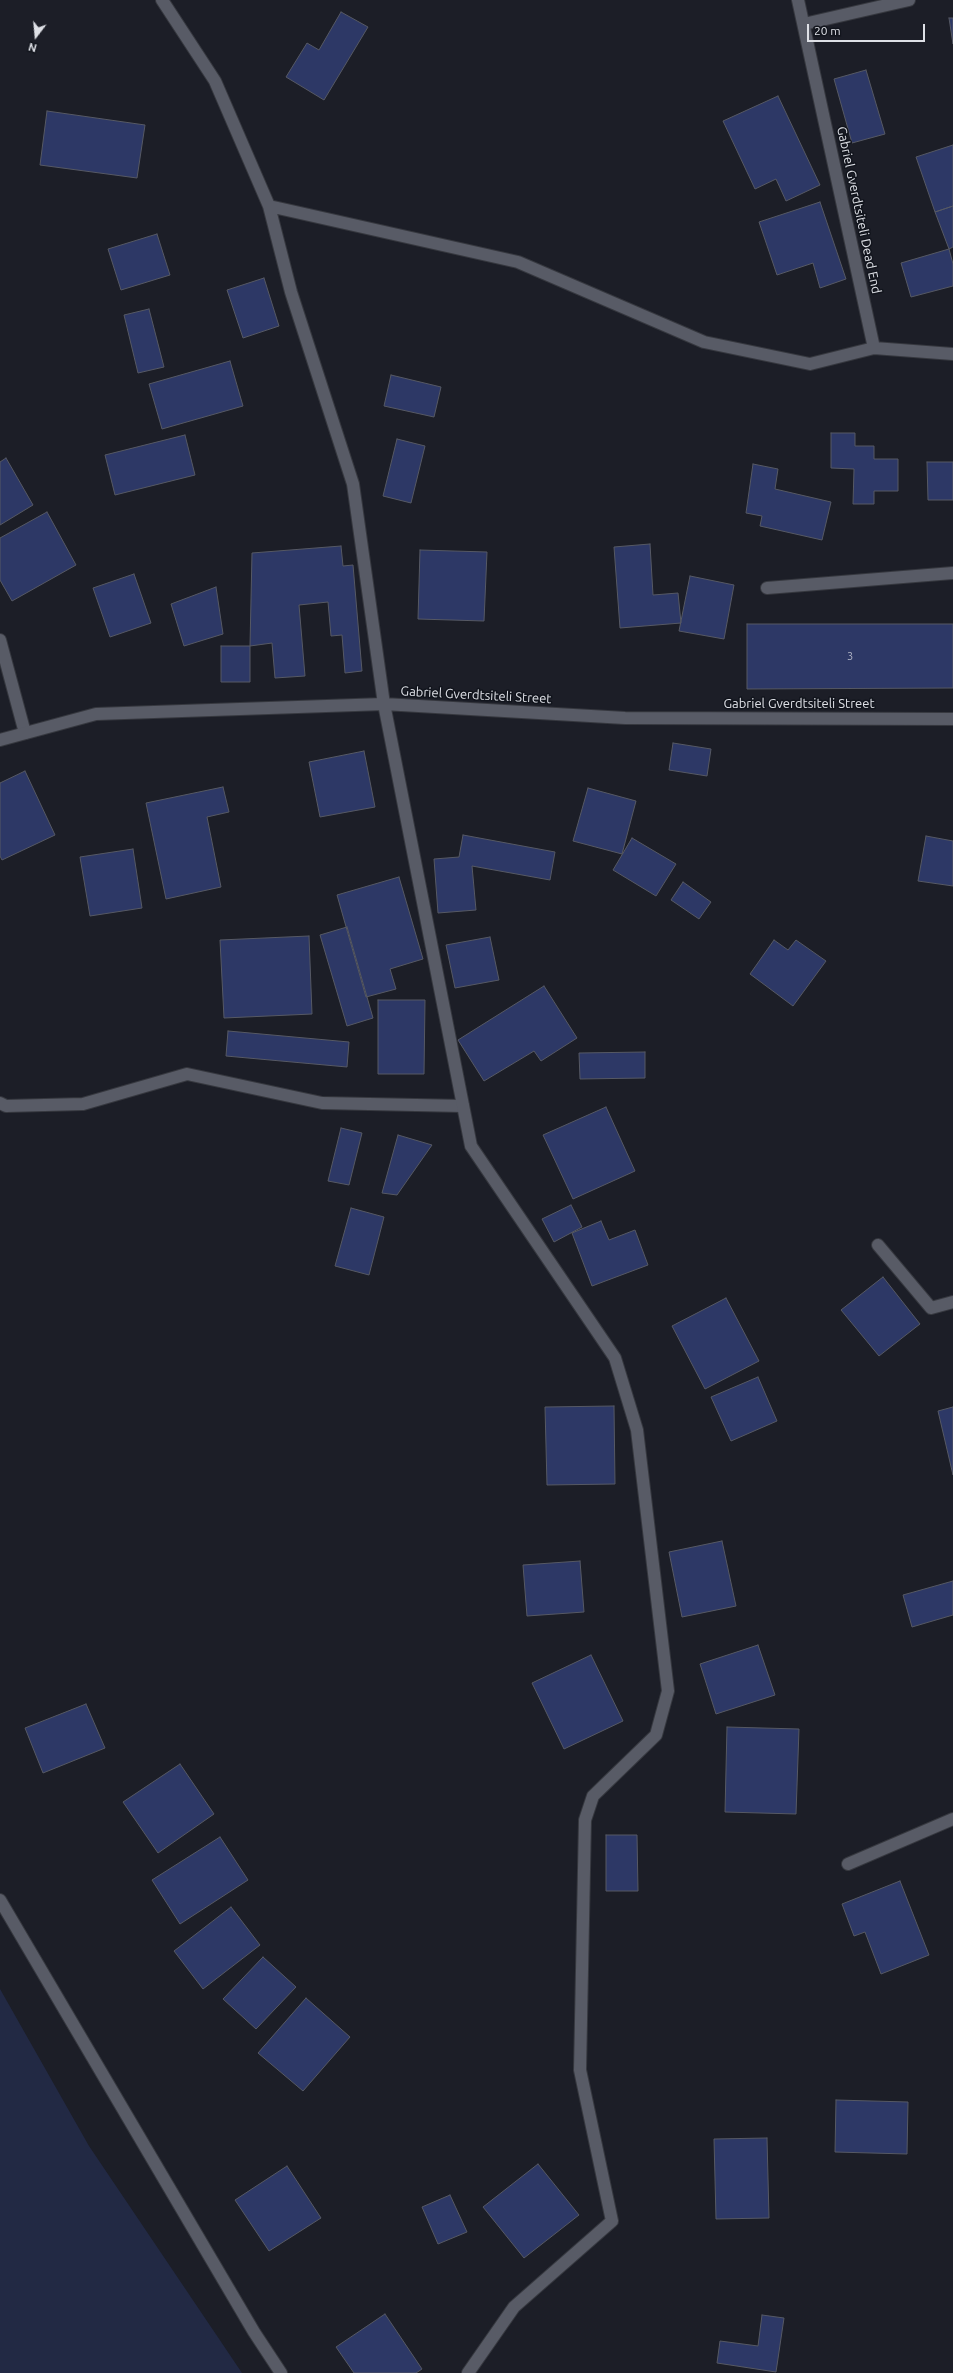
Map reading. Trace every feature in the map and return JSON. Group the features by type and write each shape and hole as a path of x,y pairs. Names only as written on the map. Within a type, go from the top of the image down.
{"street":[{"path":"162,0 215,82 269,206 291,292 353,484 384,704 471,1146 615,1358 637,1430 668,1691 656,1735 593,1796 585,1820 580,2070 612,2220 514,2307 468,2373"},
{"name":"Gabriel Gverdtsiteli Dead End","path":"798,0 874,348"},
{"path":"804,24 909,0"},
{"path":"269,206 518,262 704,342 810,364 874,348 953,354"},
{"path":"767,588 953,572"},
{"path":"0,640 25,733"},
{"name":"Gabriel Gverdtsiteli Street","path":"0,740 96,714 384,704 625,718 953,719"},
{"path":"0,1103 6,1106 83,1104 187,1074 322,1103 463,1106"},
{"path":"878,1245 931,1308 953,1302"},
{"path":"848,1864 953,1819"},
{"path":"0,1900 250,2325 281,2373"}],"shaded area":[{"path":"0,1989 89,2146 242,2373 0,2373"}],"building":[{"path":"341,12 368,27 324,100 286,77 307,43 319,50"},
{"path":"949,18 953,18 953,44"},
{"path":"866,70 885,134 852,143 834,79"},
{"path":"778,96 820,185 786,201 776,179 755,189 723,121"},
{"path":"47,111 145,125 137,178 40,165"},
{"path":"953,145 953,206 935,212 916,157"},
{"path":"820,202 846,279 820,288 813,263 777,275 759,222"},
{"path":"953,206 953,247 949,249 935,212"},
{"path":"157,234 170,275 121,290 108,249"},
{"path":"949,249 953,264 953,286 911,297 901,263"},
{"path":"264,278 279,326 243,338 227,290"},
{"path":"149,309 164,367 138,373 124,315"},
{"path":"230,361 243,406 162,429 149,384"},
{"path":"391,375 441,387 434,417 384,406"},
{"path":"831,433 855,433 855,446 874,446 874,459 898,459 898,491 874,491 874,504 853,504 854,469 831,468"},
{"path":"185,435 195,475 115,495 105,455"},
{"path":"397,439 425,446 411,503 383,496"},
{"path":"6,458 33,505 0,525 0,462"},
{"path":"927,462 953,462 953,500 928,500"},
{"path":"753,464 778,469 775,489 831,502 822,540 760,526 762,516 746,513"},
{"path":"47,512 76,565 12,601 0,580 0,538"},
{"path":"650,544 653,595 678,593 681,623 620,628 614,547"},
{"path":"341,546 343,566 353,565 362,671 345,673 342,635 331,636 328,602 299,605 305,676 275,678 272,643 250,646 252,553"},
{"path":"420,550 487,552 484,621 418,619"},
{"path":"134,574 151,623 110,637 93,588"},
{"path":"690,576 734,585 724,639 679,631"},
{"path":"216,587 223,634 184,646 171,604"},
{"path":"747,624 953,624 953,688 747,689"},
{"path":"221,646 250,646 250,682 221,682"},
{"path":"673,743 711,749 707,776 669,770"},
{"path":"364,751 375,807 320,817 309,762"},
{"path":"25,771 55,835 2,860 0,856 0,783"},
{"path":"223,787 229,812 207,817 221,887 166,899 146,803"},
{"path":"588,788 636,801 622,854 573,841"},
{"path":"463,835 555,852 550,880 472,866 476,910 438,913 434,859 459,857"},
{"path":"926,836 953,841 953,886 918,881"},
{"path":"632,838 676,864 656,896 613,870"},
{"path":"133,849 142,908 90,916 80,857"},
{"path":"399,877 423,959 390,969 396,989 366,997 337,895"},
{"path":"683,882 711,902 699,919 671,900"},
{"path":"347,927 373,1018 347,1026 320,935"},
{"path":"309,936 312,1014 224,1018 220,940"},
{"path":"490,937 499,980 455,988 446,945"},
{"path":"774,940 788,950 796,940 826,961 793,1006 750,974"},
{"path":"544,986 577,1038 541,1061 534,1051 484,1081 458,1040"},
{"path":"378,1000 425,1000 424,1074 378,1074"},
{"path":"228,1031 349,1042 347,1067 226,1056"},
{"path":"645,1052 645,1078 580,1079 579,1053"},
{"path":"606,1107 635,1171 573,1199 543,1135"},
{"path":"341,1128 362,1133 349,1185 328,1181"},
{"path":"398,1135 432,1145 397,1195 382,1193"},
{"path":"571,1205 582,1227 554,1242 542,1219"},
{"path":"351,1208 384,1217 369,1275 335,1266"},
{"path":"601,1221 609,1240 635,1230 648,1265 592,1286 572,1233"},
{"path":"883,1277 920,1324 879,1356 841,1310"},
{"path":"726,1298 759,1361 705,1389 672,1326"},
{"path":"758,1377 777,1421 731,1441 711,1397"},
{"path":"614,1406 615,1484 547,1485 545,1407"},
{"path":"953,1407 953,1475 938,1411"},
{"path":"722,1541 736,1606 682,1617 669,1552"},
{"path":"580,1561 584,1612 527,1616 523,1565"},
{"path":"953,1581 953,1615 912,1627 903,1595"},
{"path":"758,1645 775,1695 716,1714 700,1664"},
{"path":"591,1655 623,1721 564,1749 532,1683"},
{"path":"86,1704 105,1748 43,1773 25,1728"},
{"path":"727,1727 799,1729 796,1814 725,1812"},
{"path":"180,1764 214,1814 158,1853 123,1802"},
{"path":"606,1835 637,1835 638,1891 606,1891"},
{"path":"220,1837 248,1880 180,1924 152,1880"},
{"path":"900,1881 929,1955 881,1974 865,1932 854,1936 842,1904"},
{"path":"231,1907 260,1945 203,1989 174,1951"},
{"path":"263,1957 296,1987 256,2029 223,1999"},
{"path":"306,1998 350,2037 303,2091 258,2053"},
{"path":"836,2100 908,2102 907,2154 835,2152"},
{"path":"767,2138 769,2218 716,2219 714,2139"},
{"path":"538,2164 579,2215 524,2258 483,2207"},
{"path":"287,2166 321,2218 269,2251 235,2200"},
{"path":"450,2195 467,2232 438,2244 422,2207"},
{"path":"385,2314 422,2369 416,2373 354,2373 336,2347"},
{"path":"762,2315 784,2318 776,2372 717,2363 720,2341 758,2346"}]}
